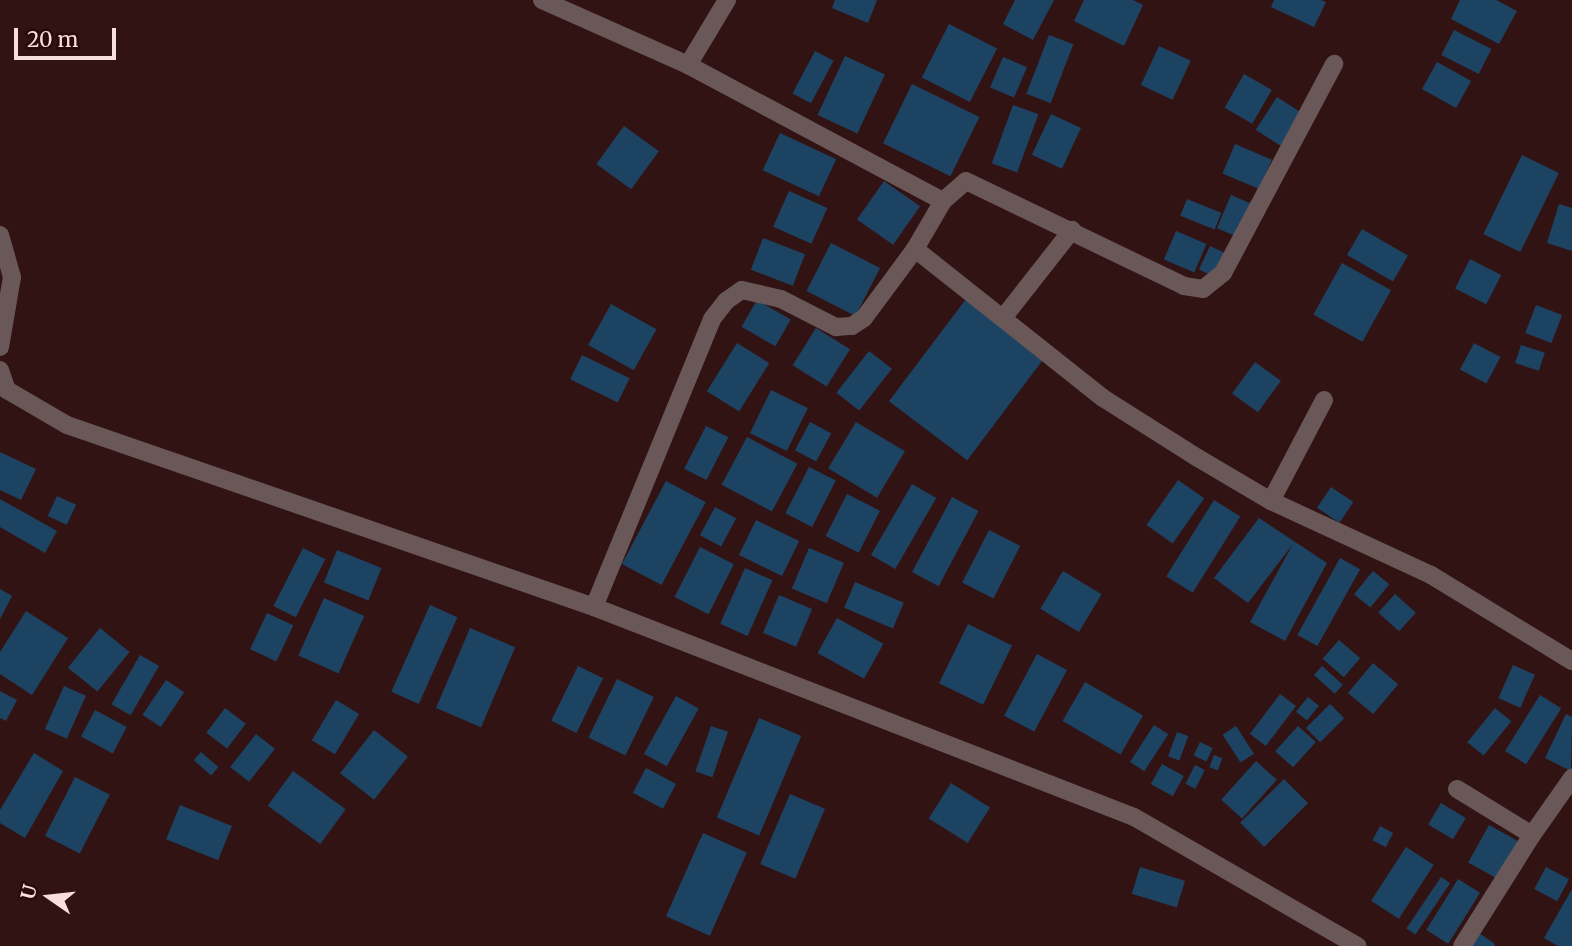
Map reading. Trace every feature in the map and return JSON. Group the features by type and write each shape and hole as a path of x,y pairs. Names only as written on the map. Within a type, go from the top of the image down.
{"street":[{"path":"542,0 688,65 943,201"},
{"path":"688,65 727,0"},
{"path":"594,607 712,319 726,301 742,290 781,299 836,327 852,326 864,318 915,249 943,201 959,184 974,182 1184,286 1203,289 1213,284 1223,273 1334,64"},
{"path":"1003,318 1072,230"},
{"path":"0,235 12,277 0,347"},
{"path":"915,249 1103,398 1271,500 1431,575 1572,661"},
{"path":"0,370 7,390 67,425 594,607 1134,817 1357,946"},
{"path":"1271,500 1324,400"},
{"path":"1462,946 1532,835 1572,778"},
{"path":"1457,789 1532,835"}],"building":[{"path":"835,0 877,0 868,23 832,8"},
{"path":"1015,0 1054,0 1033,40 1003,24"},
{"path":"1084,0 1133,0 1143,5 1124,46 1074,21"},
{"path":"1274,0 1326,2 1314,27 1271,7"},
{"path":"1460,0 1496,0 1517,11 1499,44 1451,19"},
{"path":"949,24 997,49 970,102 922,77"},
{"path":"1454,30 1491,49 1479,74 1441,55"},
{"path":"1049,35 1073,44 1051,103 1026,94"},
{"path":"1159,46 1191,61 1173,100 1141,85"},
{"path":"815,51 834,61 811,103 792,93"},
{"path":"845,56 885,75 857,134 818,115"},
{"path":"1003,57 1027,67 1014,98 990,87"},
{"path":"1437,62 1471,81 1456,108 1422,89"},
{"path":"1244,74 1272,90 1252,124 1224,108"},
{"path":"912,84 979,117 950,176 883,143"},
{"path":"1277,97 1302,113 1281,146 1256,130"},
{"path":"1013,105 1038,114 1017,172 992,163"},
{"path":"1051,114 1081,128 1062,169 1032,155"},
{"path":"624,126 659,151 631,189 596,164"},
{"path":"780,133 836,159 819,196 763,170"},
{"path":"1235,144 1272,160 1259,189 1222,173"},
{"path":"1522,155 1559,173 1520,252 1483,234"},
{"path":"884,181 920,206 893,245 857,220"},
{"path":"789,191 827,208 812,244 773,227"},
{"path":"1231,195 1250,203 1236,236 1217,228"},
{"path":"1187,199 1221,213 1215,230 1180,216"},
{"path":"1559,204 1572,208 1572,251 1547,243"},
{"path":"1362,229 1408,256 1393,281 1347,255"},
{"path":"1176,231 1206,244 1194,272 1164,260"},
{"path":"763,238 805,254 793,286 751,270"},
{"path":"831,243 880,268 855,316 806,291"},
{"path":"1210,246 1225,253 1214,277 1199,270"},
{"path":"1470,259 1501,275 1486,304 1455,288"},
{"path":"1342,263 1391,290 1362,342 1313,315"},
{"path":"966,299 1044,358 967,460 889,401"},
{"path":"757,300 791,320 775,346 742,327"},
{"path":"611,304 656,329 634,370 588,345"},
{"path":"1536,305 1562,315 1551,343 1525,333"},
{"path":"816,328 850,349 827,387 793,365"},
{"path":"737,343 769,363 739,411 707,391"},
{"path":"1474,343 1500,357 1486,384 1460,369"},
{"path":"1521,345 1545,353 1539,371 1515,363"},
{"path":"869,351 892,369 859,411 836,393"},
{"path":"582,355 630,378 618,403 570,379"},
{"path":"1255,362 1281,381 1258,412 1232,394"},
{"path":"771,390 808,408 787,451 750,433"},
{"path":"810,422 831,433 816,462 795,450"},
{"path":"856,422 905,451 877,498 828,468"},
{"path":"706,426 728,437 706,480 684,469"},
{"path":"747,437 797,464 772,511 722,485"},
{"path":"0,452 36,469 21,500 0,490"},
{"path":"809,467 836,481 812,527 785,513"},
{"path":"1178,480 1204,498 1173,543 1146,525"},
{"path":"666,481 706,502 662,585 622,564"},
{"path":"912,484 936,498 895,569 871,555"},
{"path":"1331,487 1353,502 1339,523 1317,508"},
{"path":"847,494 880,511 859,553 826,536"},
{"path":"57,496 76,505 67,525 48,516"},
{"path":"952,497 978,511 939,586 912,572"},
{"path":"0,499 57,531 45,553 0,527"},
{"path":"1214,500 1240,516 1193,593 1166,576"},
{"path":"715,507 736,518 721,547 700,535"},
{"path":"1259,518 1327,563 1285,641 1250,622 1293,544 1248,603 1214,578"},
{"path":"756,520 799,541 782,576 739,555"},
{"path":"989,530 1020,546 993,598 962,583"},
{"path":"700,547 734,564 708,614 675,597"},
{"path":"303,548 325,559 296,617 273,606"},
{"path":"809,548 844,563 827,603 792,589"},
{"path":"337,550 382,568 368,600 324,582"},
{"path":"1340,558 1360,569 1317,646 1297,635"},
{"path":"745,568 772,580 748,636 720,624"},
{"path":"1063,571 1102,594 1079,632 1040,609"},
{"path":"1373,571 1389,584 1370,608 1354,594"},
{"path":"855,582 904,603 893,628 844,608"},
{"path":"0,589 12,596 0,619"},
{"path":"1395,594 1416,613 1399,631 1378,613"},
{"path":"779,595 812,609 796,647 763,633"},
{"path":"324,598 364,616 339,673 298,656"},
{"path":"430,605 457,617 419,704 391,692"},
{"path":"26,611 68,638 32,695 0,674 0,652"},
{"path":"267,613 293,625 276,662 250,649"},
{"path":"837,618 883,644 864,679 818,653"},
{"path":"968,624 1012,645 983,705 939,683"},
{"path":"100,628 130,652 97,692 68,668"},
{"path":"470,628 515,647 481,727 436,708"},
{"path":"1339,640 1360,658 1344,677 1323,659"},
{"path":"1037,654 1067,670 1034,732 1004,716"},
{"path":"140,655 159,666 131,715 112,704"},
{"path":"1373,663 1398,684 1373,714 1348,693"},
{"path":"1513,665 1535,675 1520,708 1498,698"},
{"path":"578,666 603,678 576,733 551,721"},
{"path":"1322,666 1343,685 1335,694 1314,675"},
{"path":"617,679 654,697 625,755 589,737"},
{"path":"166,680 184,692 161,727 143,715"},
{"path":"1085,682 1143,716 1121,754 1062,721"},
{"path":"64,686 86,696 67,739 45,729"},
{"path":"0,691 17,700 6,721 0,718"},
{"path":"1280,694 1296,706 1266,746 1250,734"},
{"path":"1540,695 1561,708 1526,764 1505,751"},
{"path":"676,696 699,709 667,766 644,754"},
{"path":"1308,697 1319,706 1307,721 1296,712"},
{"path":"336,700 359,714 335,754 312,740"},
{"path":"1330,704 1344,718 1320,742 1306,728"},
{"path":"225,708 246,724 227,748 206,733"},
{"path":"1495,708 1511,721 1484,755 1467,742"},
{"path":"95,710 127,727 113,753 81,736"},
{"path":"1566,714 1572,717 1571,771 1545,758"},
{"path":"759,718 801,736 759,835 717,817"},
{"path":"1154,725 1168,734 1144,771 1130,762"},
{"path":"711,726 728,732 712,777 695,771"},
{"path":"1236,726 1254,754 1241,762 1223,735"},
{"path":"1298,726 1316,742 1293,767 1275,751"},
{"path":"374,730 408,756 374,800 340,773"},
{"path":"1177,732 1188,736 1179,761 1168,756"},
{"path":"256,734 275,749 249,782 230,767"},
{"path":"1200,742 1213,748 1206,762 1194,756"},
{"path":"201,752 218,767 211,775 194,760"},
{"path":"34,753 63,771 25,838 0,823 0,810"},
{"path":"1214,755 1222,758 1218,770 1209,767"},
{"path":"1256,761 1277,780 1242,818 1221,800"},
{"path":"1162,764 1184,776 1173,796 1151,784"},
{"path":"1195,765 1205,770 1195,789 1185,784"},
{"path":"646,768 676,784 663,809 633,793"},
{"path":"293,771 346,809 320,844 268,806"},
{"path":"75,777 110,795 80,854 45,836"},
{"path":"1284,779 1308,803 1264,847 1240,823"},
{"path":"951,783 990,807 968,843 929,819"},
{"path":"790,794 825,809 795,879 760,864"},
{"path":"1441,803 1466,818 1453,839 1428,824"},
{"path":"180,805 232,826 218,860 166,839"},
{"path":"1489,825 1518,841 1497,879 1468,863"},
{"path":"1380,826 1393,833 1386,847 1372,840"},
{"path":"703,833 747,853 710,936 666,916"},
{"path":"1406,847 1434,865 1399,919 1371,901"},
{"path":"1140,867 1185,881 1177,908 1132,894"},
{"path":"1546,867 1569,879 1557,901 1534,889"},
{"path":"1441,877 1450,883 1415,935 1406,928"},
{"path":"1458,879 1480,893 1448,944 1426,930"},
{"path":"1572,889 1572,946 1558,946 1544,938"},
{"path":"1479,933 1495,944 1494,946 1470,946"}]}
